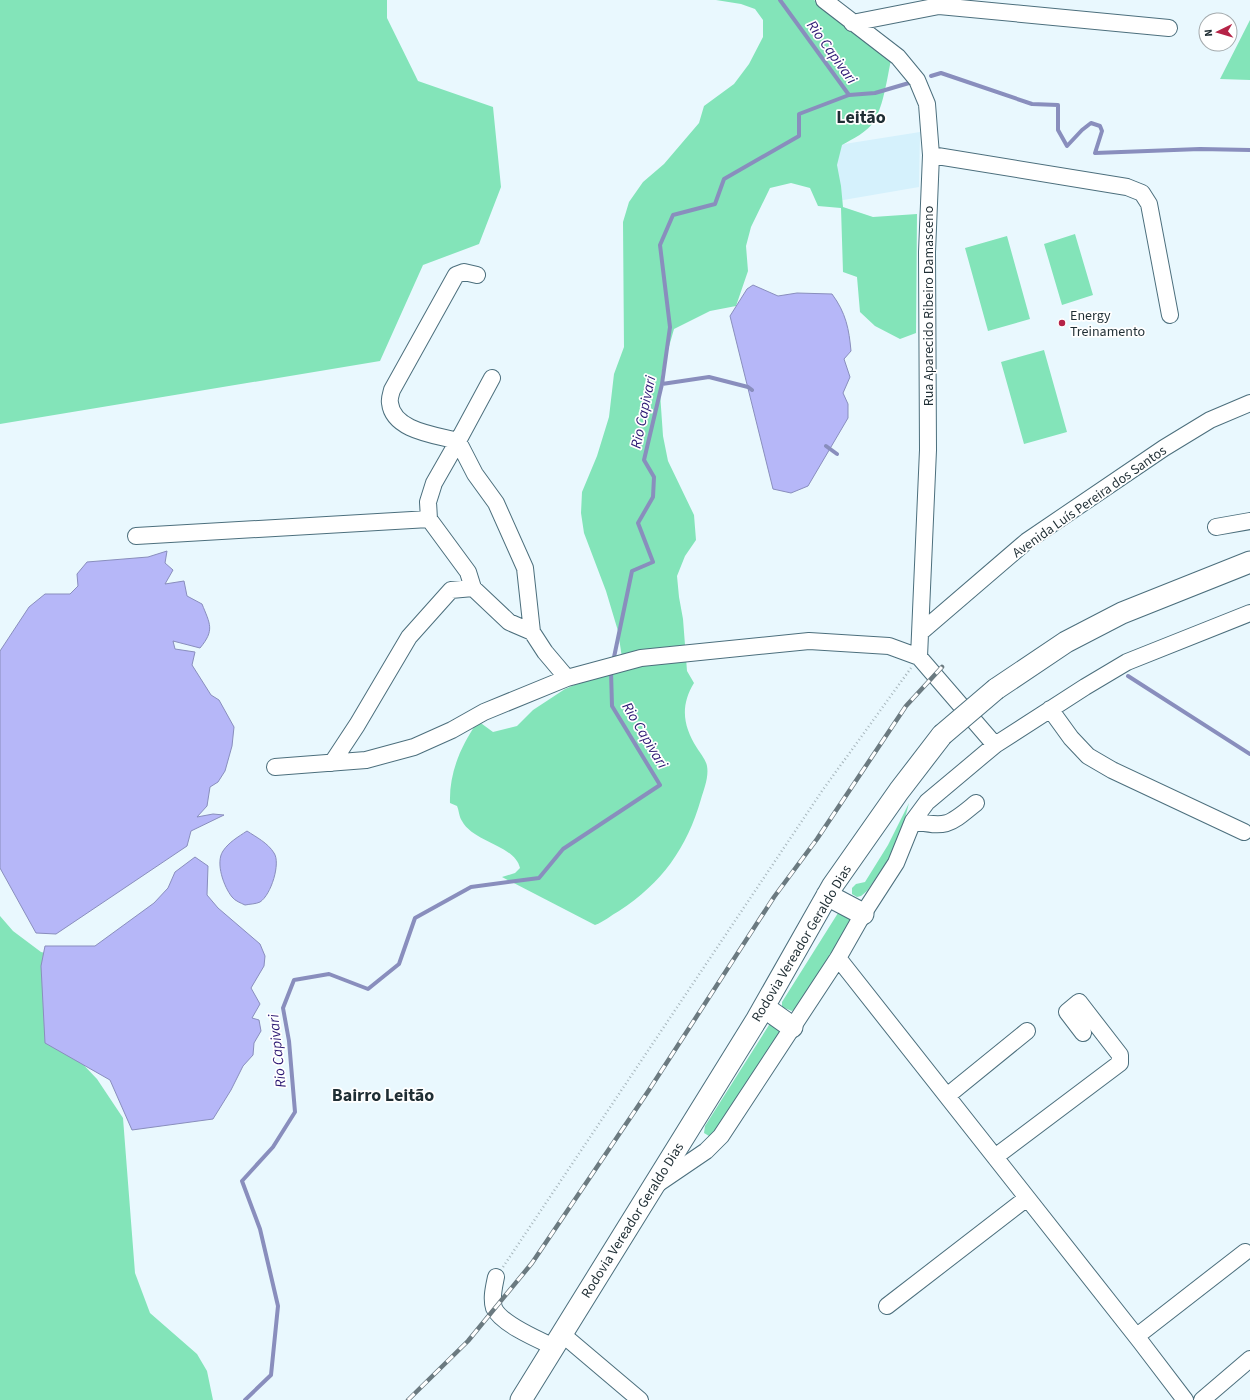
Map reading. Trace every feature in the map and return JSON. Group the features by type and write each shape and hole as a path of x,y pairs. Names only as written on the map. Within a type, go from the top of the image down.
{"main road":[{"name":"Rodovia Vereador Geraldo Dias","path":"521,1400 764,1007 826,896 899,791 942,735 996,690 1066,642 1122,613 1250,562"},
{"path":"826,896 863,914"},
{"path":"764,1007 792,1027"}],"street":[{"name":"Rua Aparecido Ribeiro Damasceno","path":"824,0 898,57 917,80 927,104 931,155 927,252 928,450 921,632 922,660"},
{"path":"852,22 939,6 1169,28"},
{"path":"931,155 1127,187 1142,193 1149,204 1170,315"},
{"path":"477,275 464,272 456,275 392,390 390,403 396,416 406,427 458,441 475,474 496,504 525,568 532,632 545,652 567,678"},
{"path":"492,378 434,483 428,502 429,519 468,572 474,588 509,622 532,632"},
{"name":"Avenida Luís Pereira dos Santos","path":"921,632 1027,541 1164,448 1210,420 1250,404"},
{"path":"136,536 429,519"},
{"path":"1216,527 1250,521"},
{"path":"332,763 357,725 409,637 451,590 474,588"},
{"path":"651,1188 706,1151 721,1136 838,958 863,914 896,863 913,821 927,802 995,745 1127,662 1250,613"},
{"path":"275,767 366,760 414,747 452,730 484,712 567,678 641,658 809,641 851,642 889,646 922,660 995,745"},
{"path":"1050,709 1071,738 1088,756 1112,770 1244,832"},
{"path":"913,821 942,826 951,823 976,803"},
{"path":"838,958 1026,1198 1137,1336 1185,1400"},
{"path":"994,1157 1120,1063 1120,1055 1079,1002 1067,1012 1083,1033"},
{"path":"947,1096 1027,1031"},
{"path":"887,1306 1026,1198"},
{"path":"1137,1336 1245,1252"},
{"path":"496,1277 493,1294 495,1309 505,1320 522,1332 558,1340 640,1400"},
{"path":"1202,1400 1250,1359"}],"path":[{"path":"496,1277 822,791 922,660"}],"shaded area":[{"path":"920,132 919,187 826,203 819,148"}],"green space":[{"path":"0,0 387,0 387,18 418,81 493,107 501,187 479,244 423,265 380,361 0,424"},
{"path":"716,0 814,0 842,20 891,60 885,91 874,121 868,129 860,135 842,145 837,165 843,207 873,217 917,214 916,333 900,339 875,326 860,312 857,277 843,272 841,208 818,206 810,188 791,183 770,188 751,227 746,246 748,271 736,306 710,311 674,329 662,371 660,393 663,436 668,461 694,515 696,540 685,556 677,576 683,619 687,671 694,683 685,708 686,724 692,740 706,764 707,779 695,817 680,849 671,863 648,889 619,911 595,925 502,877 515,873 520,868 517,860 511,854 475,834 468,828 461,819 457,806 450,803 450,792 457,760 466,740 478,721 493,732 517,726 533,710 565,689 617,667 622,658 618,631 606,591 584,533 581,513 582,492 597,456 609,417 614,374 624,347 623,222 629,202 643,182 664,164 699,123 704,106 734,84 749,64 763,37 763,20 755,9 741,4"},
{"path":"1250,20 1250,80 1220,79 1234,52 1238,52 1238,44"},
{"path":"1075,234 1093,295 1062,305 1044,244"},
{"path":"1007,236 1030,319 988,331 965,248"},
{"path":"1044,350 1067,432 1024,444 1001,362"},
{"path":"909,803 898,845 867,891 861,896 857,897 852,894 852,888 856,884 865,882 888,845"},
{"path":"845,911 851,916 847,928 796,1008 792,1011 782,1007 782,1002 838,913"},
{"path":"0,916 13,931 41,952 62,957 76,1057 97,1079 123,1118 135,1273 150,1313 197,1354 207,1371 213,1400 0,1400"},
{"path":"776,1023 780,1027 781,1033 715,1135 709,1136 704,1133 705,1126 769,1025"}],"water":[{"path":"753,285 778,296 797,293 832,294 844,315 849,335 851,351 844,359 850,377 843,393 848,404 848,418 808,486 791,493 773,489 730,316 747,289"},
{"path":"167,551 165,563 173,570 165,584 184,581 187,596 202,604 210,627 208,636 200,648 173,641 175,649 195,652 192,665 211,695 219,700 234,727 232,746 225,771 218,782 210,787 207,806 197,817 213,814 224,815 191,831 187,846 56,934 36,933 0,868 0,651 29,607 45,594 70,594 78,586 77,574 87,562 148,557"},
{"path":"247,831 269,846 276,858 276,871 268,893 264,898 258,903 245,905 235,900 229,893 222,875 220,862 225,848"},
{"path":"195,857 208,866 207,895 218,908 260,944 265,956 264,966 251,988 260,1004 252,1018 259,1020 261,1031 254,1043 253,1055 243,1066 231,1090 213,1119 132,1130 110,1080 45,1043 41,966 45,946 95,946 154,903 168,888 175,872"}],"waterway":[{"name":"Rio Capivari","path":"613,662 632,571 653,562 638,523 653,497 654,477 644,460 662,384 670,327 660,245 673,215 715,204 724,179 799,136 799,114 849,95 780,0"},
{"path":"931,76 941,73 1032,104 1058,105 1058,130 1067,146 1091,123 1100,126 1102,131 1095,153 1200,149 1250,150"},
{"path":"849,95 875,93 909,83"},
{"path":"662,384 709,377 748,387 752,390"},
{"path":"826,446 837,454"},
{"name":"Rio Capivari","path":"245,1400 271,1375 278,1306 260,1229 242,1181 273,1147 295,1112 289,1041 283,1008 294,980 329,974 368,989 399,964 415,918 471,887 539,878 563,849 660,785 612,706 611,671"},
{"path":"1128,676 1250,754"}],"railway":[{"path":"408,1400 468,1341 532,1263 649,1090 774,897 817,839 906,706 942,667"}],"place":[{"name":"Energy Treinamento","path":"1062,323"}],"district":[{"name":"Leitão","path":"861,117"},
{"name":"Bairro Leitão","path":"383,1095"}]}
